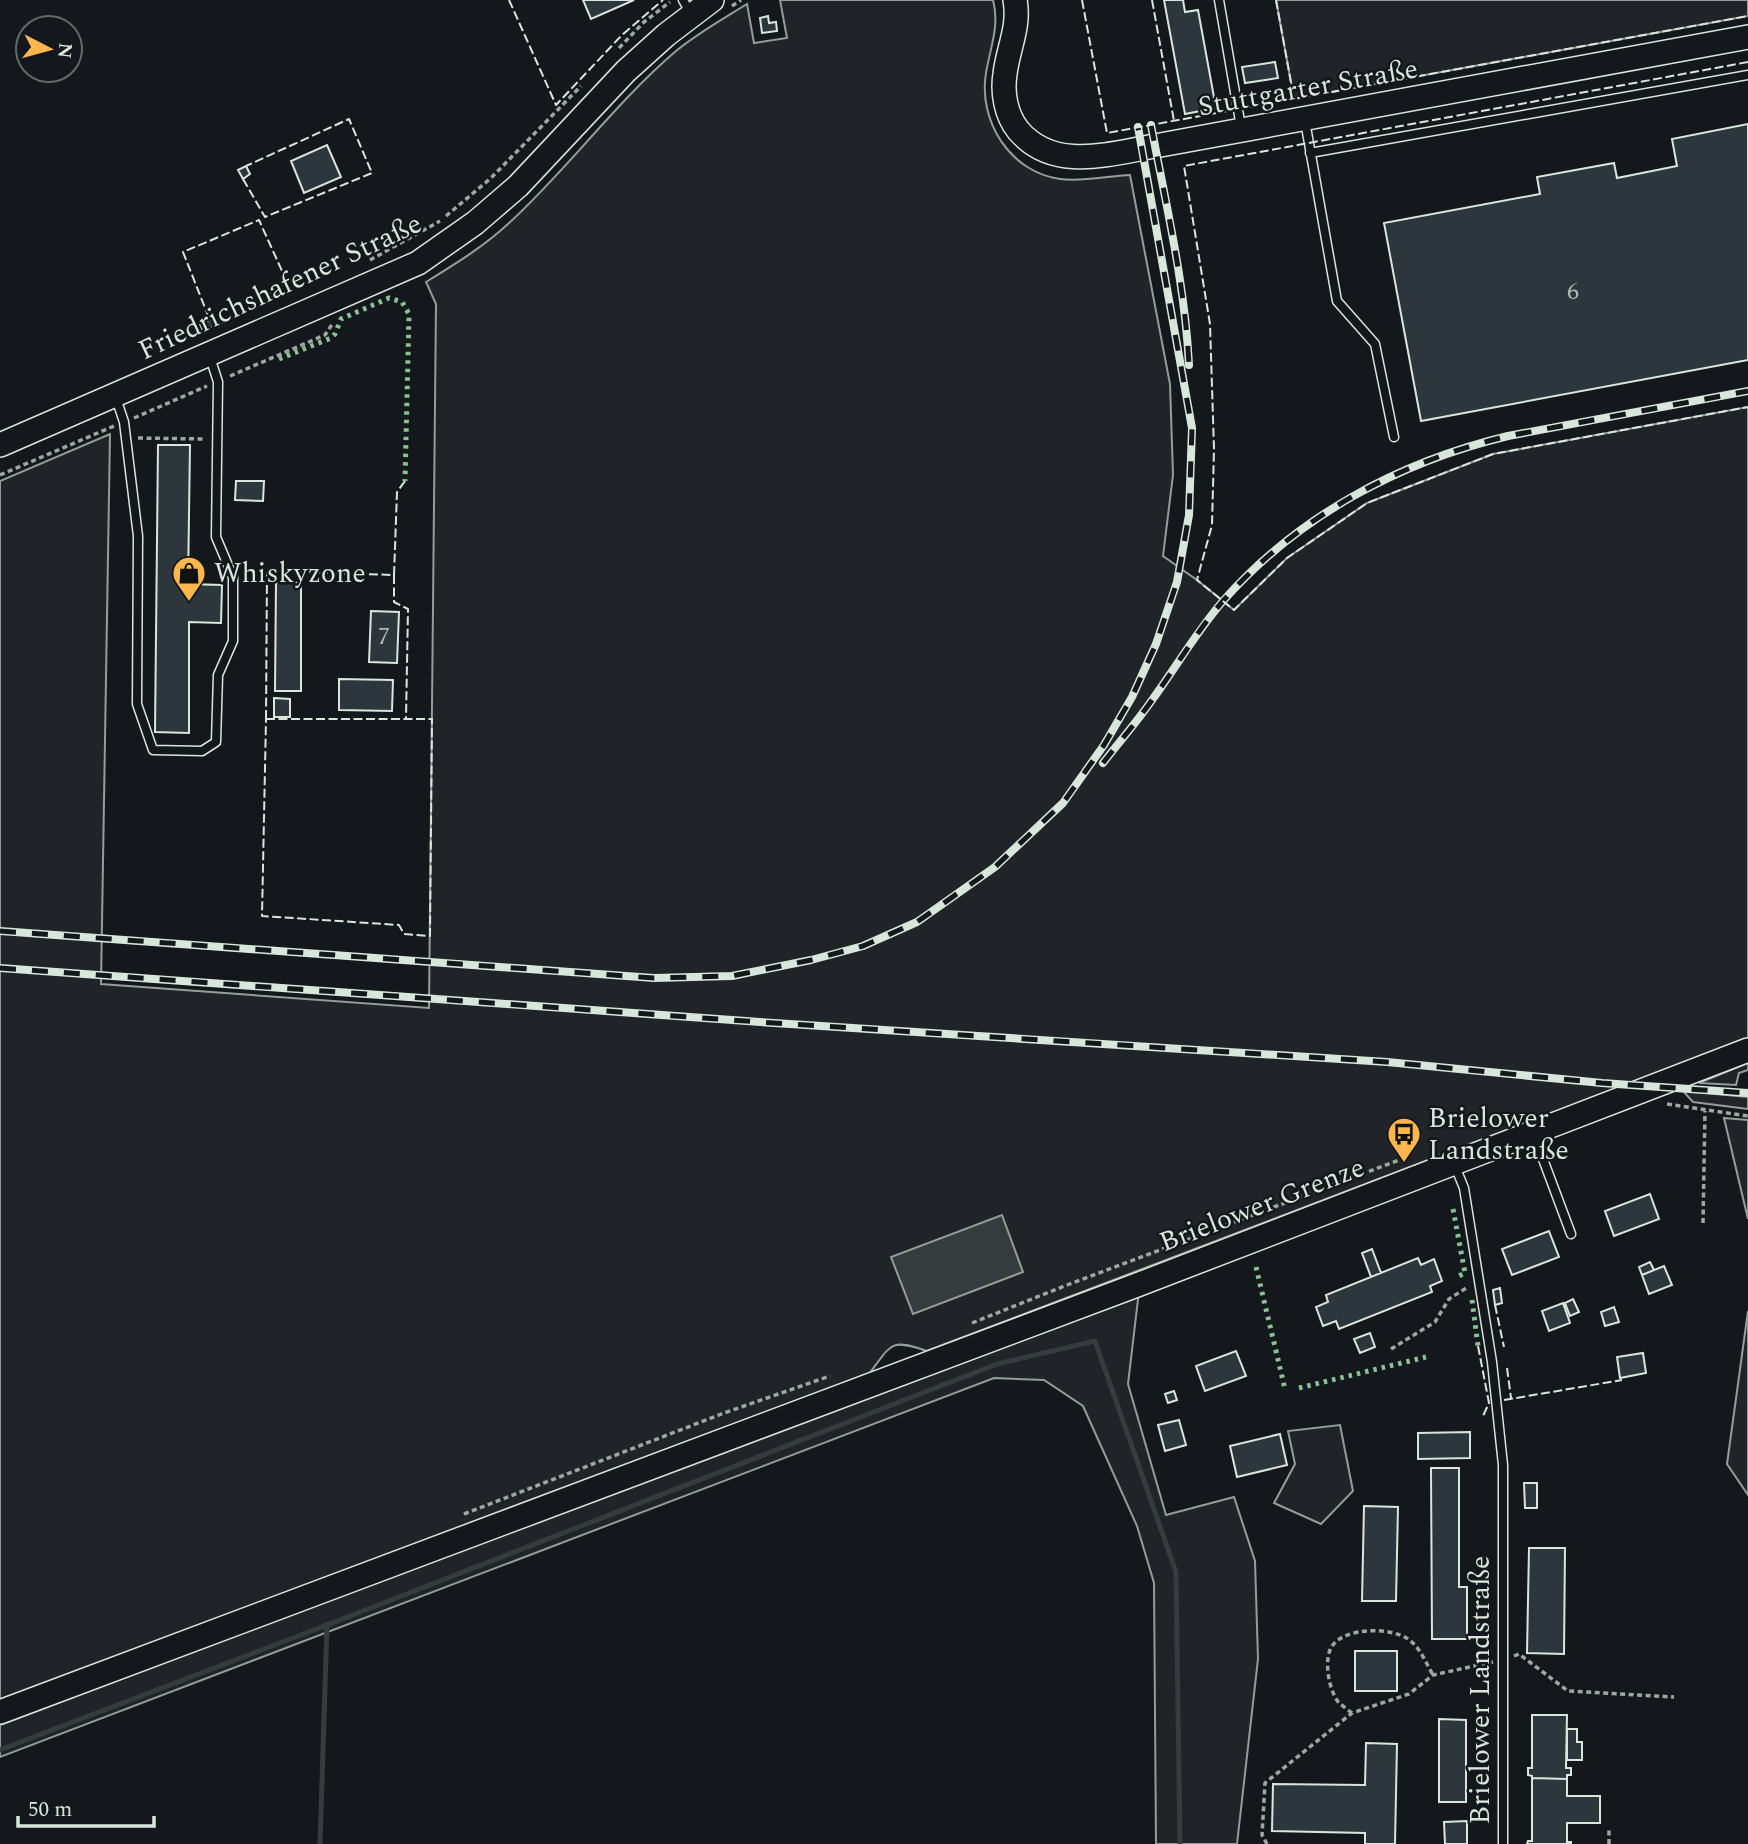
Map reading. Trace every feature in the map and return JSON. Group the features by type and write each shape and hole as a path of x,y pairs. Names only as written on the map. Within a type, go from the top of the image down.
{"main road":[{"name":"Friedrichshafener Straße","path":"0,445 410,266 435,252 475,223 518,186 626,71 682,5 712,0"},
{"name":"Stuttgarter Straße","path":"1016,0 1015,36 1005,71 1003,91 1014,125 1027,141 1040,149 1054,155 1084,158 1748,37"},
{"name":"Brielower Grenze","path":"0,1713 1150,1280 1748,1050"}],"lane":[{"path":"1219,0 1241,130"},
{"path":"1310,153 1748,75"},
{"path":"1304,118 1337,301 1375,344 1394,437"},
{"path":"115,395 124,422 138,536 137,704 153,750 202,751 216,742 218,675 233,641 233,577 216,537 218,382 209,354"},
{"path":"1532,1133 1571,1234"},
{"name":"Brielower Landstraße","path":"1453,1163 1464,1188 1497,1402 1503,1465 1503,1844"}],"path":[{"path":"616,51 644,22 682,5"},
{"path":"362,264 442,219 491,178 587,80"},
{"path":"126,438 217,439"},
{"path":"1666,1104 1748,1116"},
{"path":"1703,1223 1706,1111"},
{"path":"964,1326 1408,1157"},
{"path":"1391,1349 1435,1322 1449,1299 1478,1281"},
{"path":"455,1517 724,1413 838,1374"},
{"path":"1352,1713 1338,1702 1331,1686 1328,1663 1332,1646 1342,1638 1358,1632 1382,1630 1407,1638 1418,1650 1433,1675"},
{"path":"1267,1844 1262,1835 1265,1783 1352,1713 1409,1694 1433,1675 1519,1654 1568,1692 1674,1697"},
{"path":"1609,1827 1609,1844"}],"shaded area":[{"path":"780,0 993,0 995,28 985,91 987,109 1001,141 1026,166 1060,179 1130,175 1170,384 1173,475 1163,556 1234,610 1287,558 1367,503 1493,454 1748,407 1748,1038 927,1351 905,1345 892,1346 869,1374 0,1702 0,481 110,434 101,984 429,1008 436,304 426,282 479,248 508,224 654,71 702,32 747,4 754,43 787,38"},
{"path":"1276,0 1748,0 1748,16 1294,99"},
{"path":"1748,1063 1748,1070 1739,1073 1736,1085 1699,1083"},
{"path":"1683,1091 1748,1097 1748,1109 1693,1102"},
{"path":"1724,1118 1748,1120 1748,1219"},
{"path":"1002,1215 1023,1272 913,1314 891,1257"},
{"path":"1139,1291 1128,1384 1166,1515 1234,1497 1255,1561 1258,1659 1237,1844 1156,1844 1154,1583 1137,1526 1083,1406 1044,1380 994,1378 0,1757 0,1725"},
{"path":"1748,1311 1748,1495 1727,1464"},
{"path":"1340,1425 1353,1491 1321,1524 1274,1503 1295,1464 1288,1431"}],"building":[{"path":"583,0 634,0 591,19"},
{"path":"1164,0 1183,0 1185,12 1198,10 1216,108 1185,114"},
{"path":"768,16 769,23 776,22 777,31 762,33 760,18"},
{"path":"1275,62 1278,78 1245,83 1242,67"},
{"path":"1748,124 1748,360 1421,421 1384,223 1540,194 1537,177 1614,163 1617,178 1677,166 1672,139"},
{"path":"327,145 341,177 304,193 291,161"},
{"path":"246,166 250,174 243,179 238,170"},
{"path":"214,318 217,325 203,331 200,324"},
{"name":"Whiskyzone","path":"158,445 190,445 188,584 222,585 221,623 189,622 189,733 155,732"},
{"path":"236,481 264,481 263,501 235,500"},
{"path":"276,582 301,583 301,691 275,691"},
{"path":"371,611 399,612 397,663 369,662"},
{"path":"339,679 393,680 392,711 339,710"},
{"path":"274,698 290,699 290,717 274,717"},
{"path":"1650,1194 1659,1219 1614,1236 1605,1211"},
{"path":"1549,1231 1559,1257 1512,1275 1502,1249"},
{"path":"1372,1249 1381,1273 1371,1277 1362,1253"},
{"path":"1418,1258 1421,1265 1434,1259 1442,1281 1430,1286 1432,1292 1339,1329 1336,1321 1323,1326 1316,1307 1328,1302 1326,1295"},
{"path":"1650,1262 1654,1270 1642,1275 1639,1267"},
{"path":"1664,1266 1672,1285 1649,1294 1642,1275"},
{"path":"1500,1288 1502,1303 1495,1305 1493,1290"},
{"path":"1573,1299 1579,1312 1570,1316 1565,1303"},
{"path":"1563,1303 1570,1323 1549,1331 1542,1311"},
{"path":"1614,1307 1619,1322 1605,1326 1601,1312"},
{"path":"1370,1333 1375,1347 1360,1353 1354,1339"},
{"path":"1236,1351 1246,1376 1205,1391 1196,1366"},
{"path":"1643,1353 1646,1373 1620,1378 1617,1357"},
{"path":"1174,1391 1177,1400 1168,1403 1165,1394"},
{"path":"1179,1420 1186,1445 1165,1451 1158,1425"},
{"path":"1470,1432 1470,1458 1418,1459 1418,1433"},
{"path":"1280,1434 1287,1465 1237,1477 1230,1446"},
{"path":"1431,1468 1459,1468 1459,1587 1467,1587 1467,1639 1432,1639"},
{"path":"1524,1483 1537,1483 1537,1508 1525,1508"},
{"path":"1364,1506 1398,1507 1396,1601 1362,1601"},
{"path":"1529,1548 1565,1548 1564,1654 1527,1653"},
{"path":"1355,1651 1397,1651 1397,1691 1355,1691"},
{"path":"1532,1715 1567,1715 1566,1768 1571,1768 1571,1775 1567,1775 1567,1779 1532,1778 1528,1775 1528,1768 1532,1768"},
{"path":"1439,1719 1466,1720 1466,1802 1439,1802"},
{"path":"1567,1729 1577,1729 1577,1742 1582,1742 1582,1760 1567,1760"},
{"path":"1366,1743 1397,1744 1395,1844 1365,1844 1365,1833 1272,1831 1273,1784 1365,1785"},
{"path":"1532,1778 1567,1779 1567,1796 1600,1796 1600,1823 1567,1823 1567,1842 1571,1844 1527,1844 1532,1841"},
{"path":"1467,1821 1467,1844 1445,1844 1444,1822"}],"waterway":[{"path":"320,1844 327,1625 997,1364 1095,1341 1176,1572 1180,1844"},
{"path":"0,1750 327,1625"}],"railway":[{"path":"1151,125 1179,275 1189,365"},
{"path":"0,931 654,978 732,976 863,946 917,922 995,867 1063,803 1104,745 1132,697 1156,644 1177,582 1189,515 1192,428 1138,127"},
{"path":"1103,763 1223,601 1284,543 1353,496 1428,461 1508,436 1748,391"},
{"path":"0,968 774,1023 1387,1062 1602,1083 1748,1093"}],"hedge":[{"path":"279,359 331,338 341,319 389,298 402,302 409,314 405,481"},
{"path":"1453,1209 1465,1273 1457,1277"},
{"path":"1256,1267 1285,1389"},
{"path":"1472,1300 1478,1346"},
{"path":"1299,1388 1426,1357"}],"fence":[{"path":"509,0 556,105 622,35 663,0"},
{"path":"1082,0 1107,133 1748,16"},
{"path":"1152,0 1174,121"},
{"path":"1276,0 1294,99 1291,100"},
{"path":"1748,62 1184,166 1210,324 1214,449 1212,525 1197,580 1234,610 1287,558 1367,503 1493,454 1748,407"},
{"path":"243,179 265,217 372,173 349,119 246,166"},
{"path":"209,318 183,252 259,220 287,282 270,290 274,299 217,325"},
{"path":"394,575 397,492 405,481"},
{"path":"266,719 267,571 394,575 394,602 408,609 406,719"},
{"path":"266,719 432,719 430,936 404,934 399,925 262,916 266,719"},
{"path":"1495,1305 1504,1347"},
{"path":"1478,1346 1489,1403 1483,1416"},
{"path":"1507,1368 1511,1398"},
{"path":"1504,1400 1622,1380"}],"place":[{"name":"Whiskyzone","path":"189,603"},
{"name":"Brielower Landstraße","path":"1404,1164"}]}
